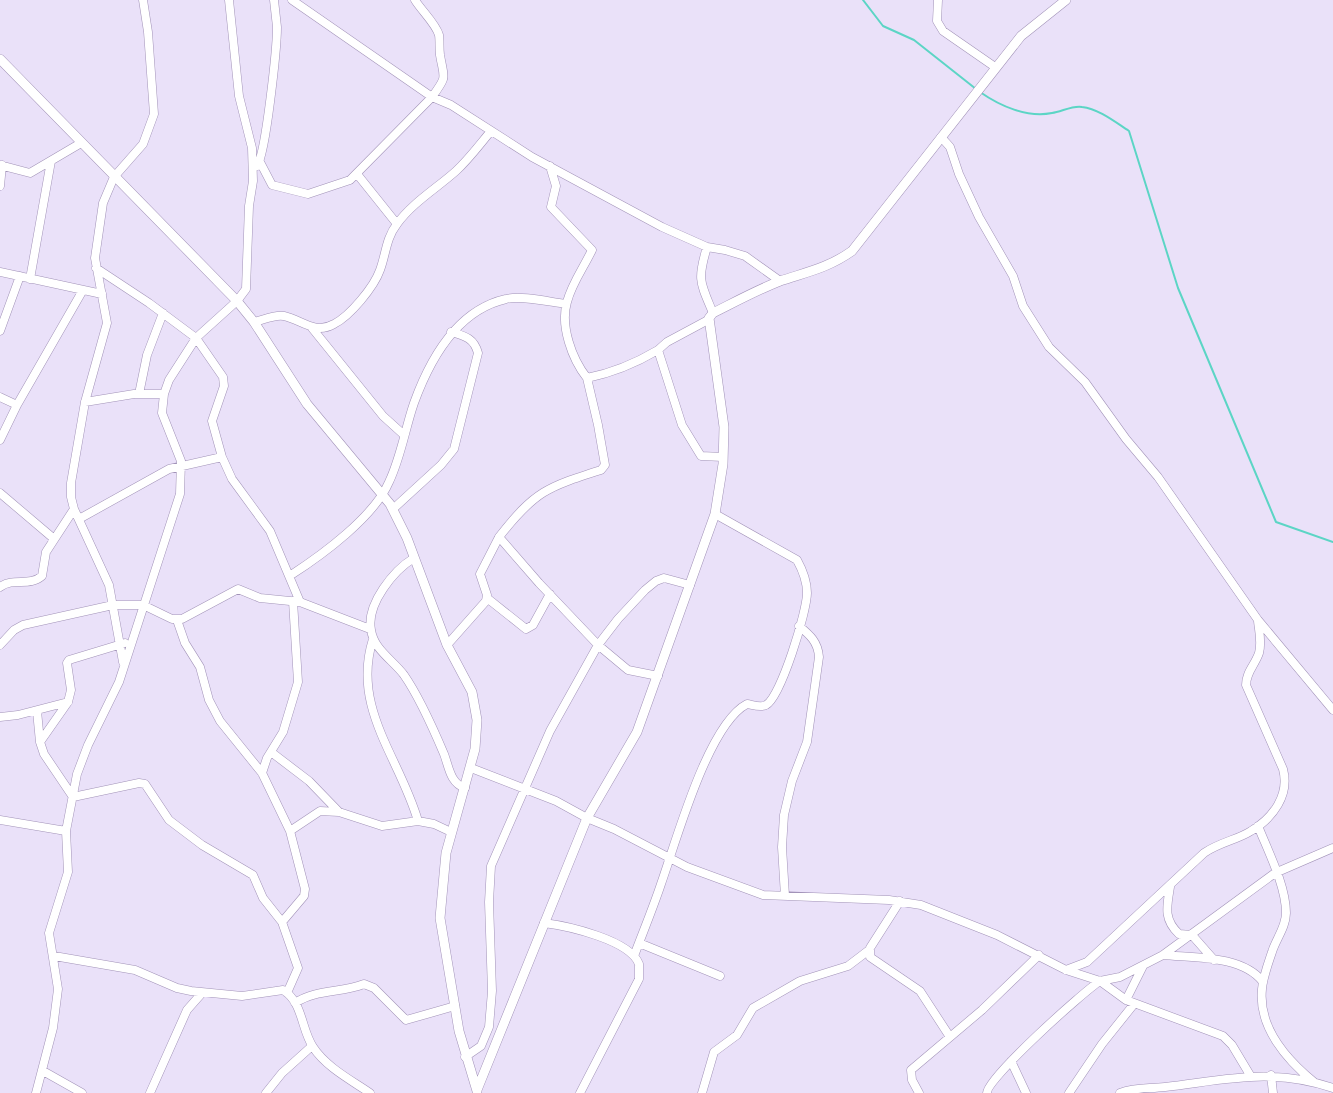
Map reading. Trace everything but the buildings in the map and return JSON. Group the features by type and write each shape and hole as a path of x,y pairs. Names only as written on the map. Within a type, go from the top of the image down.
{"street":[{"path":"124,664 109,585 74,509 71,497 71,483 85,402 107,322 95,258 103,203 114,177 143,144 154,114 148,32 143,0"},
{"path":"36,1093 53,1028 58,988 49,933 68,872 66,831 81,761 112,698 180,494 181,465 178,452 162,413 164,394 176,368 196,338 237,301 246,289 248,206 254,172 252,148 240,96 229,0"},
{"path":"254,172 260,162 265,142 276,38 274,0"},
{"path":"292,0 432,97 451,105 550,166 662,227 707,247 744,256 780,281"},
{"path":"260,162 272,185 300,194 308,194 341,183 357,174 432,97 442,84 445,68 441,57 438,33 415,0"},
{"path":"938,0 937,21 943,31 996,66"},
{"path":"587,378 604,375 640,361 667,342 710,317 780,281 819,270 852,251 1021,36 1066,0"},
{"path":"0,59 237,301 254,322 307,404 382,495 393,510 404,531 447,645 472,692 477,720 471,768 451,832 443,874 440,918 454,1006 465,1057 477,1091"},
{"path":"254,322 277,316 285,316 312,328 323,328 335,324 356,305 380,270 388,241 397,224 458,169 492,131"},
{"path":"941,137 950,146 959,174 979,217 1013,276 1023,306 1048,347 1084,382 1126,440 1158,477 1258,620 1333,710"},
{"path":"0,186 1,165 30,173 81,143"},
{"path":"30,279 51,161"},
{"path":"550,166 556,186 551,207 592,250 573,285 566,304 571,353 587,378 598,425 604,465 601,470 559,483 543,491 521,511 499,537 480,574 487,598 522,627 530,629 550,594"},
{"path":"357,174 397,224"},
{"path":"477,1091 586,818 630,748 658,676 715,514 723,457 724,427 710,317 700,282 700,270 707,247"},
{"path":"96,268 163,313 196,338 225,382 212,421 222,456 232,479 270,531 290,575 296,601 298,682 283,732 271,752 262,773"},
{"path":"0,272 102,294"},
{"path":"0,331 20,276"},
{"path":"0,440 17,405 83,290"},
{"path":"290,575 312,561 348,532 382,495 390,482 414,402 437,354 451,332 475,313 505,299 566,304"},
{"path":"139,394 147,355 163,313"},
{"path":"312,328 383,416 404,436"},
{"path":"393,510 441,465 454,448 478,353 476,344 469,338 451,332"},
{"path":"658,350 686,434 701,456 723,457"},
{"path":"85,402 139,394 164,394"},
{"path":"0,397 17,405"},
{"path":"79,519 154,476 181,465 222,456"},
{"path":"0,493 53,538"},
{"path":"0,587 10,582 36,582 42,576 46,552 53,538 74,509"},
{"path":"634,956 697,781 726,722 747,704 766,705 771,700 789,663 807,592 797,560 715,514"},
{"path":"499,537 598,645 628,670 658,676"},
{"path":"414,558 393,573 378,599 370,620 370,629 377,646 405,676 444,753 452,778 459,786 465,788"},
{"path":"465,1057 481,1046 489,1027 492,991 489,902 491,866 523,789 550,731 598,645 618,618 656,580 664,578 690,585"},
{"path":"177,620 235,590 260,598 296,601 370,629"},
{"path":"447,645 487,598"},
{"path":"0,645 14,630 23,625 113,605 144,604 177,620 185,643 200,667 209,700 220,721 262,773 290,831 305,894 282,922"},
{"path":"1066,970 1087,962 1204,853 1217,844 1242,836 1258,826 1278,806 1285,791 1286,779 1246,686 1246,678 1261,644 1258,620"},
{"path":"785,896 782,847 784,815 792,782 807,742 820,657 814,639 799,626"},
{"path":"373,639 367,665 369,699 376,721 418,821"},
{"path":"40,742 68,702 71,690 67,663 69,660 89,652 132,640"},
{"path":"0,717 37,711 68,702"},
{"path":"37,711 40,742 44,754 73,797"},
{"path":"271,752 309,781 339,812"},
{"path":"471,768 556,801 586,818 670,859 763,894 900,902 921,906 955,917 1040,955 1066,970 1100,981 1134,1004 1223,1036 1232,1045 1250,1075"},
{"path":"73,797 138,783 145,784 170,820 202,845 253,875 269,909 282,922 298,968 287,993"},
{"path":"290,831 320,811 339,812 382,826 418,821 434,824 451,832"},
{"path":"0,820 66,831"},
{"path":"1258,826 1285,903 1286,922 1276,942 1263,982 1262,1001 1265,1016 1277,1044 1294,1064 1314,1082"},
{"path":"987,1093 986,1089 1011,1061 1085,992 1100,981 1120,977 1144,966 1192,935 1276,873 1333,848"},
{"path":"1170,886 1166,911 1167,920 1179,934 1192,935 1214,960"},
{"path":"702,1093 714,1052 737,1035 752,1008 800,981 848,966 869,950 900,902"},
{"path":"544,923 576,929 626,948 640,964 639,979 580,1093"},
{"path":"639,943 720,976"},
{"path":"869,950 872,959 920,991 950,1037"},
{"path":"919,1093 912,1080 911,1070 982,1010 1040,955"},
{"path":"1163,955 1214,960 1245,967 1253,971 1263,982"},
{"path":"54,956 135,970 177,988 202,993 242,996 277,989 287,993 295,1003 312,1046 327,1062 370,1093"},
{"path":"1126,1000 1144,966"},
{"path":"295,1003 318,993 349,989 364,984 374,988 406,1020 454,1006"},
{"path":"150,1093 187,1010 202,993"},
{"path":"1069,1093 1078,1083 1102,1044 1134,1004"},
{"path":"266,1093 286,1068 312,1046"},
{"path":"1011,1061 1026,1093"},
{"path":"43,1072 82,1093"},
{"path":"1120,1093 1132,1089 1148,1091 1250,1075 1271,1075 1314,1082 1333,1088"},
{"path":"1271,1075 1273,1093"}],"waterway":[{"path":"863,0 883,26 914,40 976,89"},
{"path":"980,92 1014,110 1033,114 1052,113 1075,107 1088,108 1107,116 1129,131 1178,288 1276,522 1333,542"}]}
